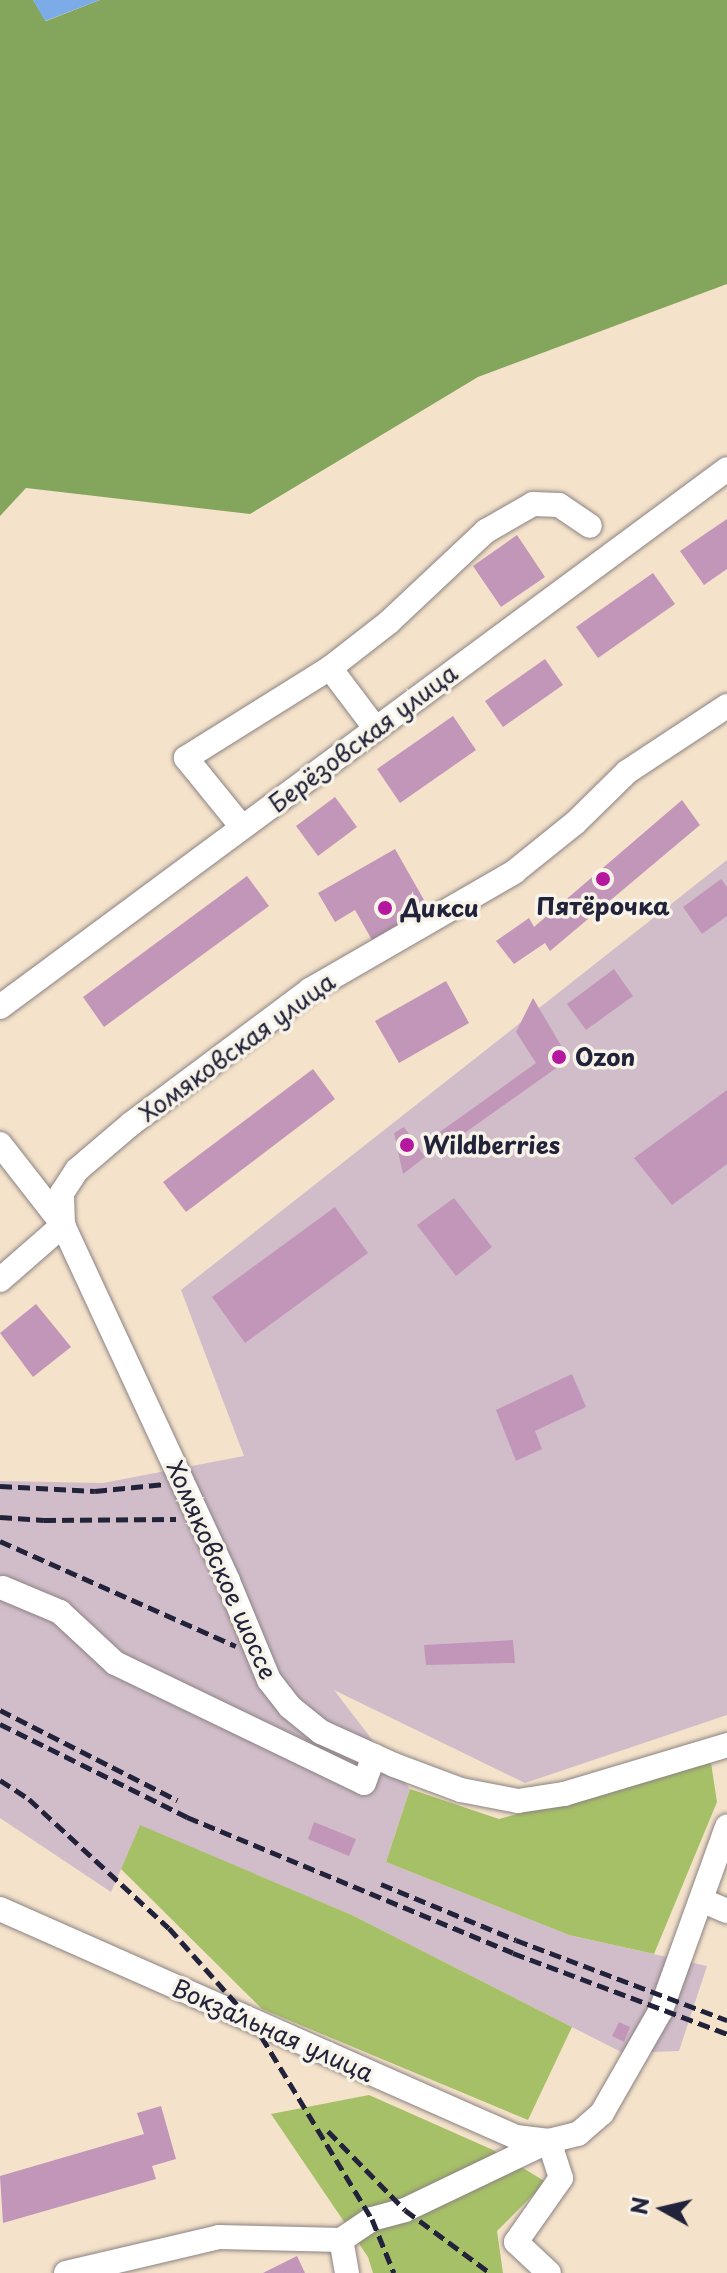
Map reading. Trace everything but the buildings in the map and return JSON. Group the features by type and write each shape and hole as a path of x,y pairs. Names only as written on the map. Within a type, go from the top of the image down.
{"street":[{"name":"Берёзовская улица","path":"0,1007 727,469"},
{"path":"242,827 186,758 330,668 389,622 486,531 533,504 559,505 590,526 628,542"},
{"path":"590,526 590,570"},
{"path":"330,668 376,729"},
{"name":"Хомяковская улица","path":"63,1225 62,1193 77,1170 131,1124 310,990 514,872 575,823 627,772 727,706"},
{"name":"Хомяковское шоссе","path":"0,1144 63,1225 228,1581 269,1680 290,1707 321,1732 374,1756 461,1790 518,1801 564,1794 727,1745"},
{"path":"0,1280 63,1225"},
{"path":"3,1588 60,1612 83,1638 115,1663 364,1783 374,1756"},
{"path":"66,2273 219,2237 341,2240 372,2219 405,2210 549,2141 578,2134 602,2113 661,2010 727,1827"},
{"path":"701,1900 727,1911"},
{"name":"Вокзальная улица","path":"0,1909 516,2137 549,2141"},
{"path":"549,2141 561,2178 516,2242 549,2273"},
{"path":"341,2240 347,2273"}],"shaded area":[{"path":"727,860 727,1715 525,1783 334,1690 410,1789 386,1862 569,1935 707,1966 679,2051 623,2053 352,1915 140,1826 111,1892 0,1818 0,1481 103,1483 244,1456 181,1290"}],"green space":[{"path":"0,0 33,0 46,21 100,0 727,0 727,284 478,377 250,514 26,488 0,516"},
{"path":"711,1763 717,1802 654,1954 569,1935 386,1862 410,1789 499,1819"},
{"path":"140,1825 352,1915 572,2027 528,2120 262,2009 121,1869"},
{"path":"369,2095 493,2150 546,2182 497,2231 503,2273 373,2273 368,2257 271,2114"}],"water":[{"path":"33,0 100,0 45,21"}],"railway":[{"path":"0,1486 95,1491 165,1484"},
{"path":"0,1517 44,1520 176,1519"},
{"path":"0,1541 236,1646"},
{"path":"0,1710 177,1800"},
{"path":"0,1724 187,1817 513,1953 727,2034"},
{"path":"0,1780 29,1799 169,1928 252,2021 372,2219 394,2273"},
{"path":"381,1884 516,1940 727,2020"},
{"path":"328,2131 405,2210 490,2273"}],"place":[{"name":"Пятёрочка","path":"603,879"},
{"name":"Дикси","path":"385,908"},
{"name":"Ozon","path":"559,1057"},
{"name":"Wildberries","path":"407,1145"}]}
